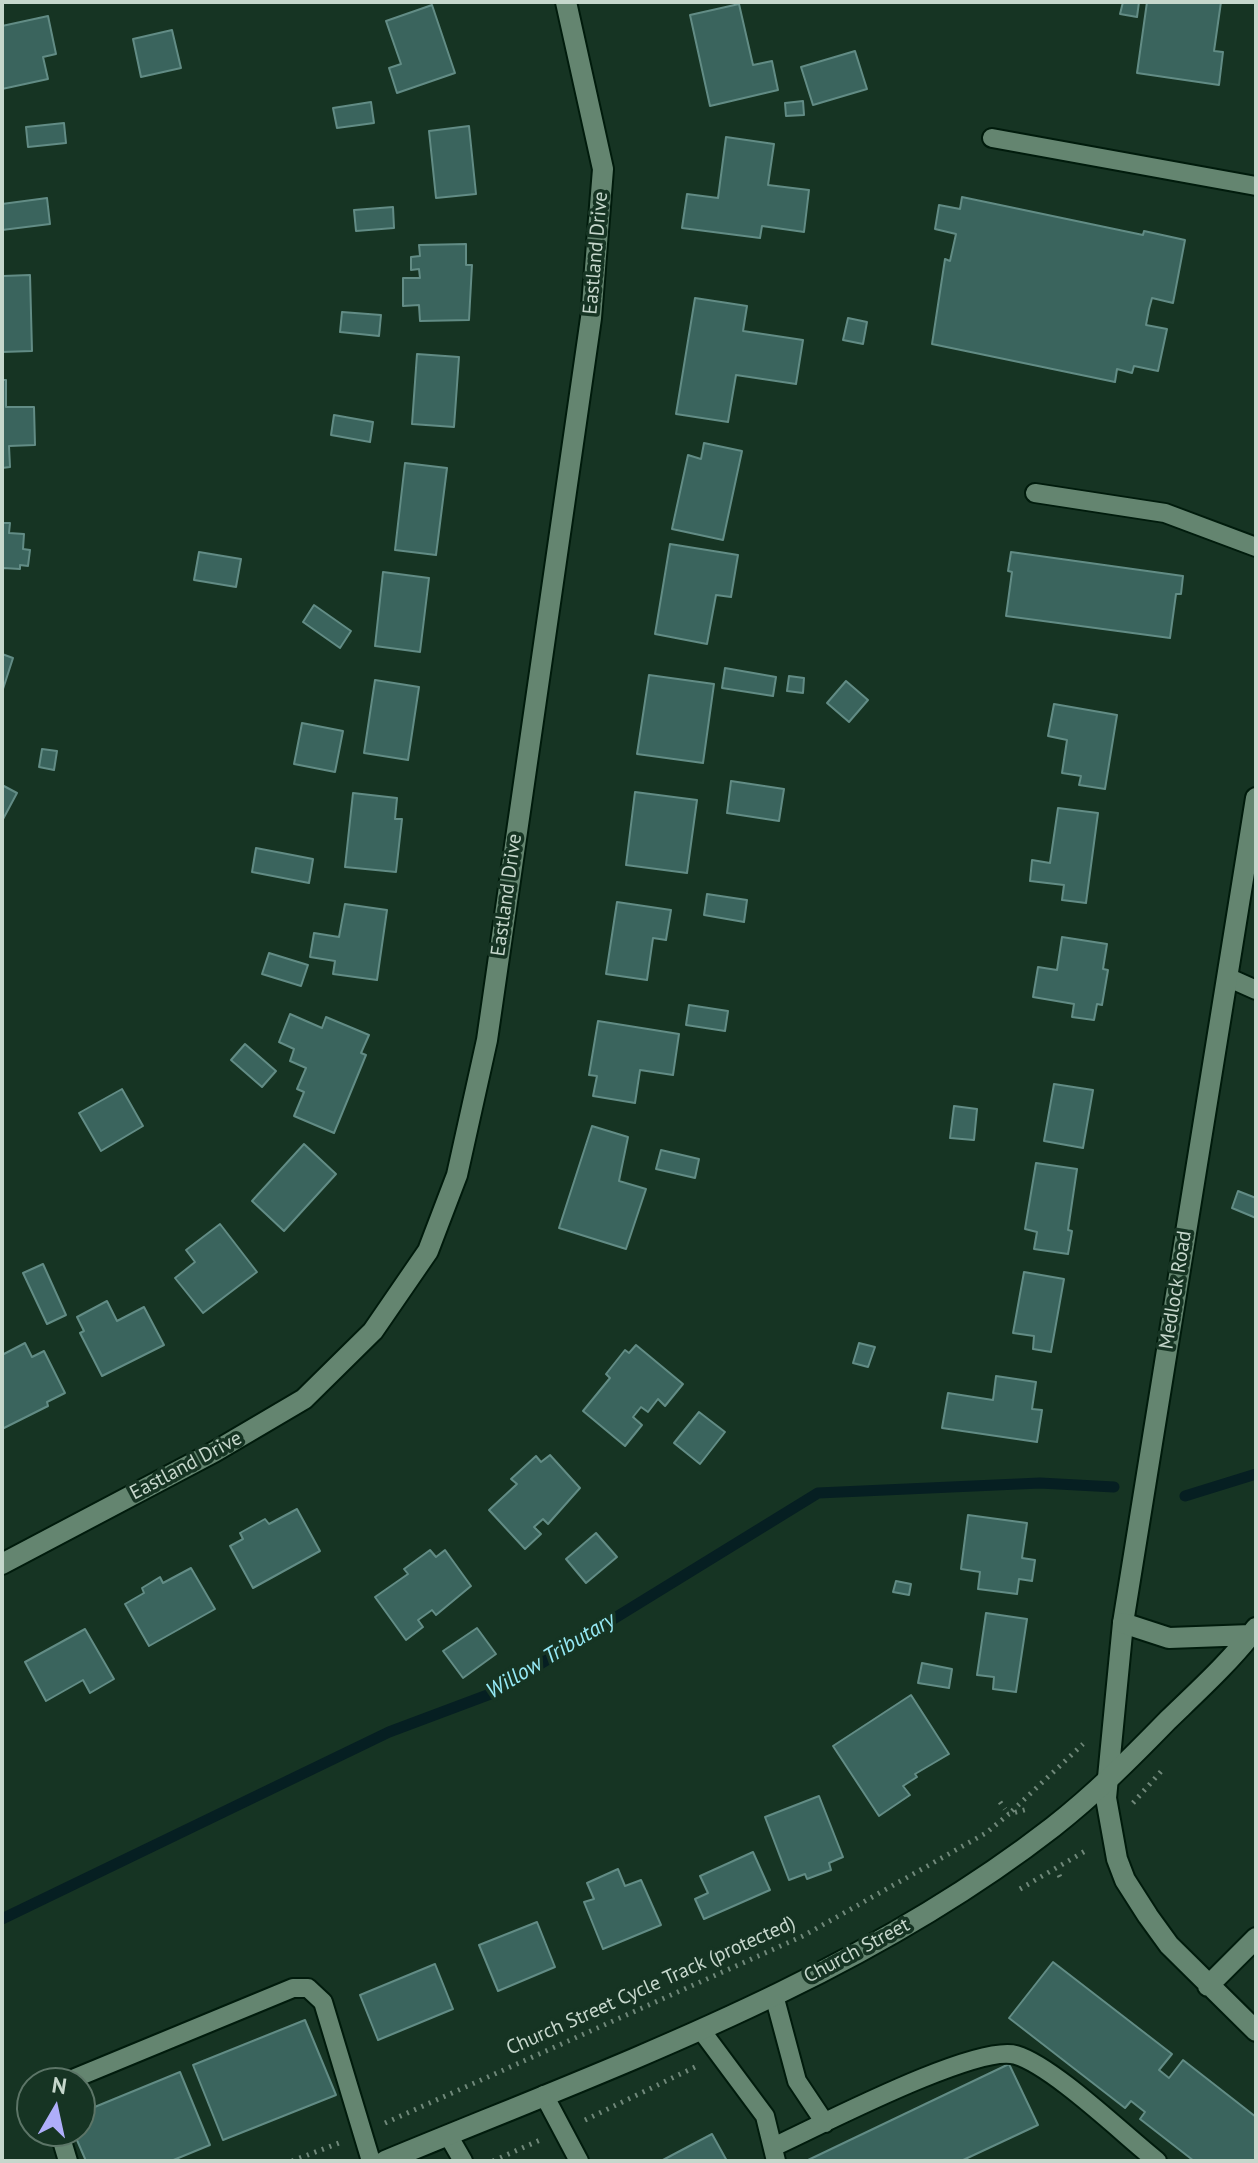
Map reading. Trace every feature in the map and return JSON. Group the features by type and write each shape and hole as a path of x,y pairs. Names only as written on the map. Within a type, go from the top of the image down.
{"street":[{"name":"Eastland Drive","path":"2,1564 214,1452 304,1399 373,1331 428,1251 457,1175 487,1040 591,318 603,169 566,2"},
{"name":"Medlock Road","path":"1256,798 1249,882 1227,977 1123,1623 1106,1783 1111,1837 1125,1880 1169,1945 1256,2031"},
{"path":"1123,1623 1169,1638 1254,1632"},
{"name":"Church Street","path":"385,2161 701,2030 879,1942 938,1907 1052,1828 1106,1783 1254,1632"},
{"path":"1208,1986 1256,1938"}],"lane":[{"path":"992,138 1256,186"},
{"path":"1035,493 1165,513 1256,547"},
{"path":"1227,977 1256,990"},
{"path":"96,2069 293,1988 308,1988 323,2002 371,2161"},
{"path":"774,1995 797,2081 825,2123"},
{"path":"701,2030 765,2116 774,2154 825,2123 967,2059 1013,2054 1040,2067 1157,2161"},
{"path":"544,2095 579,2161"},
{"path":"448,2135 463,2161"}],"path":[{"name":"Church Street Cycle Track (protected)","path":"292,2161 363,2133 803,1936 986,1833 1113,1716"},
{"path":"1000,1802 1007,1812"},
{"name":"Church Street Cycle Track (protected)","path":"1007,1812 1037,1807"}],"building":[{"path":"1123,2 1139,2 1137,17 1120,14"},
{"path":"1147,2 1221,2 1214,51 1223,52 1219,85 1137,73"},
{"path":"739,4 753,65 772,61 778,90 710,106 690,15"},
{"path":"432,5 455,73 397,93 389,68 401,64 386,21"},
{"path":"48,16 56,54 43,57 48,79 2,89 2,26"},
{"path":"172,30 181,68 141,77 133,39"},
{"path":"855,51 867,89 813,105 801,67"},
{"path":"803,101 804,115 786,116 785,103"},
{"path":"371,102 374,123 337,128 333,108"},
{"path":"64,123 66,143 28,147 26,127"},
{"path":"469,126 476,194 436,198 429,131"},
{"path":"726,137 774,144 768,185 809,190 804,232 762,226 760,238 682,228 687,194 718,198"},
{"path":"962,197 1143,235 1144,231 1185,240 1173,303 1152,298 1149,309 1146,325 1167,329 1158,371 1134,366 1132,373 1117,369 1115,382 932,344 945,259 950,261 956,234 935,229 939,205 960,209"},
{"path":"47,198 50,224 2,230 2,204"},
{"path":"393,207 394,228 356,231 354,210"},
{"path":"466,244 466,265 472,265 469,320 420,321 419,305 403,306 403,278 420,278 419,269 411,270 411,257 420,256 419,245"},
{"path":"2,261 3,276 30,275 32,351 2,352"},
{"path":"695,298 747,306 743,331 803,340 796,384 736,375 728,422 676,414"},
{"path":"342,312 381,315 379,336 340,332"},
{"path":"848,318 867,322 863,344 843,340"},
{"path":"417,354 459,357 454,427 412,424"},
{"path":"2,380 6,380 6,407 34,407 35,445 9,446 10,467 2,468"},
{"path":"334,415 373,422 370,442 331,435"},
{"path":"704,443 742,451 723,540 672,529 688,455 701,459"},
{"path":"405,463 447,468 436,555 395,550"},
{"path":"2,523 10,523 9,533 24,534 23,549 30,550 28,566 3,568 2,580"},
{"path":"670,544 738,555 731,597 716,595 707,644 655,634"},
{"path":"199,552 241,559 236,587 194,580"},
{"path":"1011,552 1183,576 1181,594 1176,594 1170,638 1006,616 1012,572 1008,571"},
{"path":"383,572 429,578 420,652 375,646"},
{"path":"314,605 351,631 340,648 303,622"},
{"path":"2,654 13,658 3,689 2,689"},
{"path":"725,668 776,677 773,696 722,688"},
{"path":"649,675 714,684 703,763 637,754"},
{"path":"789,676 804,678 803,693 787,691"},
{"path":"375,680 419,687 408,760 364,753"},
{"path":"846,681 868,700 849,722 827,703"},
{"path":"1054,704 1117,715 1105,789 1079,785 1081,776 1062,773 1067,740 1048,736"},
{"path":"302,723 343,731 335,772 294,764"},
{"path":"42,749 57,751 54,770 39,767"},
{"path":"731,781 784,789 779,821 727,813"},
{"path":"2,785 17,793 2,821"},
{"path":"635,792 697,800 687,873 626,865"},
{"path":"353,793 397,798 395,819 402,819 396,872 345,867"},
{"path":"1058,808 1098,813 1086,903 1062,900 1064,885 1030,881 1032,860 1050,863"},
{"path":"256,848 313,859 309,883 252,872"},
{"path":"707,894 747,900 744,922 704,915"},
{"path":"617,902 671,910 666,940 653,938 647,980 606,974"},
{"path":"345,904 387,910 377,980 333,974 335,961 310,957 314,933 339,937"},
{"path":"1062,937 1107,944 1103,969 1108,970 1102,1005 1097,1004 1094,1020 1072,1017 1074,1004 1033,997 1038,967 1057,970"},
{"path":"269,953 308,965 301,986 262,974"},
{"path":"689,1005 728,1011 725,1031 686,1025"},
{"path":"290,1014 322,1028 326,1017 369,1035 361,1053 366,1055 334,1133 294,1116 304,1092 297,1089 306,1068 290,1061 294,1049 279,1042"},
{"path":"598,1021 679,1034 673,1075 640,1070 635,1103 593,1096 597,1076 589,1075"},
{"path":"245,1044 276,1071 262,1087 231,1060"},
{"path":"1054,1084 1093,1090 1083,1148 1044,1141"},
{"path":"122,1089 143,1126 101,1151 79,1113"},
{"path":"954,1106 977,1109 974,1140 950,1138"},
{"path":"592,1126 628,1137 619,1181 646,1189 626,1249 559,1228"},
{"path":"304,1144 336,1174 284,1231 252,1201"},
{"path":"661,1150 699,1159 695,1178 656,1169"},
{"path":"1036,1163 1077,1169 1068,1230 1072,1231 1068,1254 1034,1249 1037,1232 1025,1229"},
{"path":"1238,1191 1256,1198 1256,1218 1232,1208"},
{"path":"220,1224 257,1272 203,1313 175,1278 195,1262 186,1250"},
{"path":"43,1264 66,1315 47,1324 23,1273"},
{"path":"1024,1272 1064,1279 1051,1352 1033,1349 1034,1336 1013,1333"},
{"path":"107,1301 117,1321 144,1307 164,1345 102,1376 80,1333 84,1331 77,1317"},
{"path":"25,1343 32,1357 44,1351 65,1393 47,1402 48,1406 2,1429 2,1355"},
{"path":"859,1343 875,1347 868,1367 853,1363"},
{"path":"636,1345 683,1384 665,1406 658,1399 648,1412 641,1407 633,1417 642,1425 625,1446 583,1411 610,1378 606,1374 625,1350 629,1353"},
{"path":"996,1376 1036,1382 1032,1409 1042,1410 1037,1442 942,1428 948,1393 993,1400"},
{"path":"699,1412 725,1432 700,1464 674,1443"},
{"path":"550,1455 580,1488 548,1524 543,1519 534,1527 541,1534 525,1549 489,1510 517,1484 511,1479 536,1456 541,1462"},
{"path":"297,1509 320,1551 253,1588 230,1546 243,1539 240,1533 265,1519 269,1524"},
{"path":"968,1515 1027,1523 1022,1558 1035,1560 1032,1581 1019,1579 1017,1594 978,1589 980,1572 961,1569"},
{"path":"596,1533 617,1557 586,1583 566,1559"},
{"path":"430,1550 436,1557 445,1550 471,1586 436,1615 432,1610 418,1620 423,1627 406,1640 375,1597 408,1574 404,1569"},
{"path":"191,1568 215,1609 149,1646 125,1604 144,1593 142,1588 160,1577 163,1583"},
{"path":"896,1581 911,1584 909,1595 893,1592"},
{"path":"986,1613 1027,1619 1016,1692 993,1689 994,1677 977,1675"},
{"path":"477,1628 496,1654 463,1678 443,1651"},
{"path":"85,1629 114,1679 90,1693 83,1680 46,1701 25,1662"},
{"path":"922,1663 952,1669 949,1688 918,1683"},
{"path":"911,1695 949,1754 915,1774 917,1777 903,1786 910,1795 879,1816 833,1746"},
{"path":"819,1796 843,1857 829,1863 831,1870 807,1879 805,1874 789,1880 765,1817"},
{"path":"753,1852 770,1890 704,1919 695,1899 708,1893 700,1876"},
{"path":"618,1869 625,1886 641,1880 661,1925 603,1949 584,1902 594,1899 587,1883"},
{"path":"537,1922 555,1967 498,1991 479,1945"},
{"path":"1053,1962 1172,2054 1159,2070 1169,2078 1183,2060 1256,2117 1256,2161 1194,2161 1140,2119 1145,2112 1131,2101 1125,2108 1009,2018"},
{"path":"435,1964 453,2009 378,2040 360,1995"},
{"path":"305,2020 336,2095 223,2140 193,2065"},
{"path":"1009,2064 1038,2125 961,2161 806,2161"},
{"path":"180,2072 210,2145 171,2161 86,2161 80,2147 96,2147 96,2106"},
{"path":"712,2134 727,2161 661,2161"}],"waterway":[{"name":"Willow Tributary","path":"1185,1496 1256,1474"},
{"name":"Willow Tributary","path":"2,1919 389,1732 493,1693 818,1493 1040,1483 1114,1487"}]}
